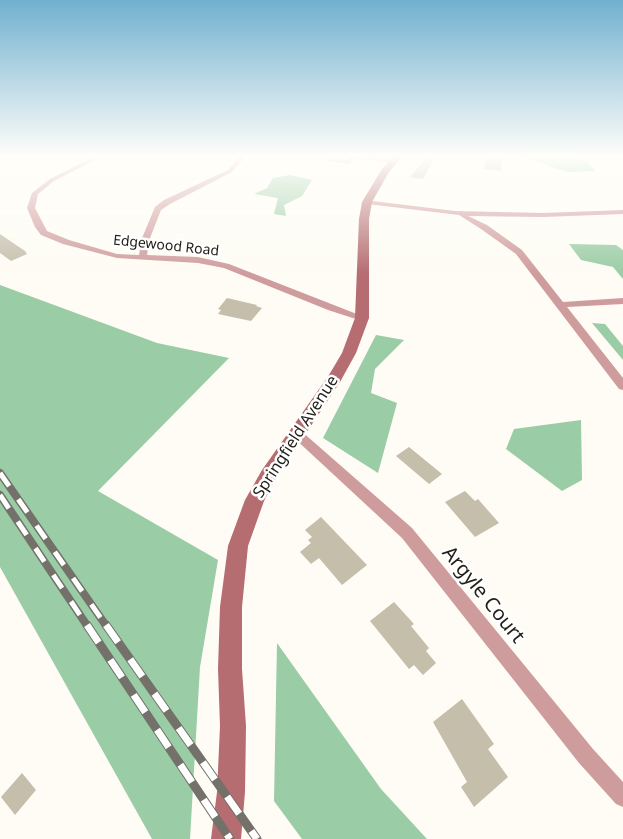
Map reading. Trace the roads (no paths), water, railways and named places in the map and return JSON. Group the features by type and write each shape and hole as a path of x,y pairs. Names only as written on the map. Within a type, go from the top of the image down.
{"main road":[{"name":"Springfield Avenue","path":"226,839 231,792 233,726 230,669 231,608 238,546 255,500 349,353 362,318 364,219 367,202 372,195"}],"street":[{"name":"Edgewood Road","path":"35,195 32,201 33,215 39,227 54,238 117,256 198,260 226,266 362,318"},
{"path":"143,256 146,238 158,209 182,195"},
{"path":"367,202 455,213 543,215 623,212"},
{"path":"455,213 484,226 519,252 623,387"},
{"path":"560,305 623,301"},
{"name":"Argyle Court","path":"296,433 407,533 585,756 623,797"}],"railway":[{"path":"0,473 107,627"},
{"path":"0,495 88,627"},
{"path":"87,625 230,839"},
{"path":"106,625 257,839"}]}
